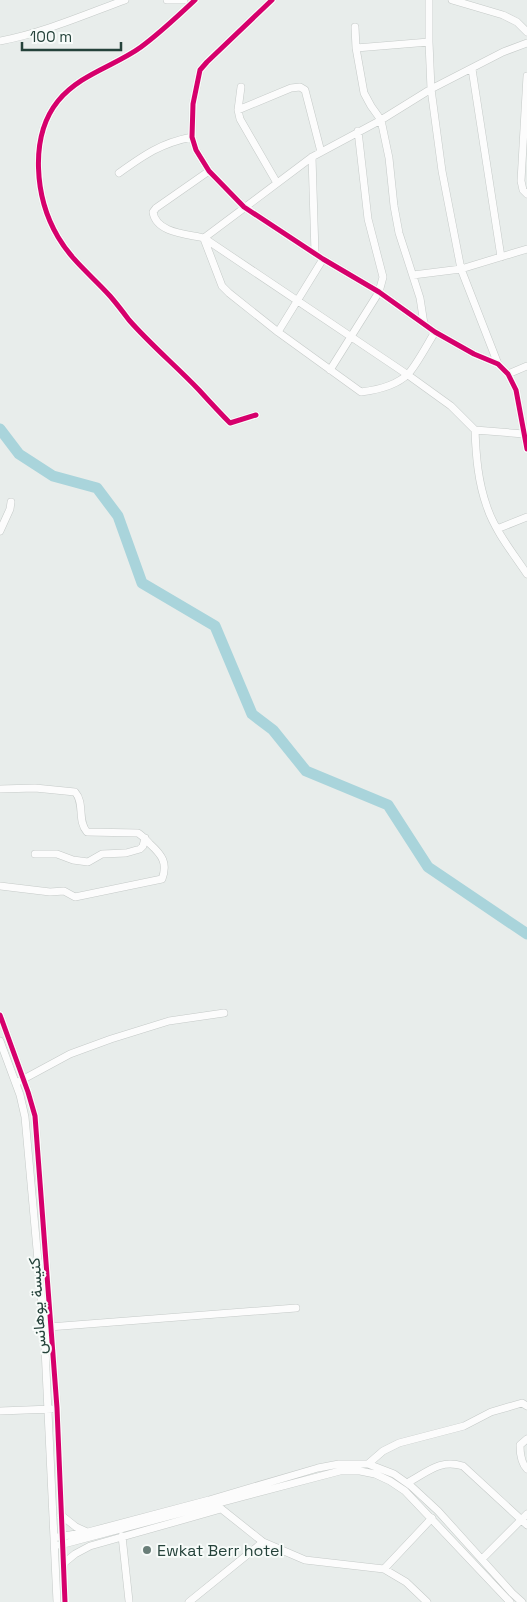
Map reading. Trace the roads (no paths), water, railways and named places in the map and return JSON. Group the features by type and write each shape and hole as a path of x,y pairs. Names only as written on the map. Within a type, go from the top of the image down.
{"street":[{"path":"0,41 45,29 125,0"},
{"path":"167,0 184,0"},
{"path":"195,0 140,48 85,79 60,99 50,113 42,136 39,150 40,182 46,210 57,236 83,271 110,296 130,320 230,423 256,415"},
{"path":"272,0 200,70 192,104 192,137 196,150 210,171 244,207 323,259 379,292 435,332 474,354 498,364 508,374 516,390 526,433 527,448"},
{"path":"429,0 431,89 442,171 461,269 498,364"},
{"path":"452,0 503,15 517,22 527,32"},
{"path":"355,27 356,48 364,93 370,106 381,120 389,158 397,224 420,298 424,324"},
{"path":"356,48 429,42"},
{"path":"204,238 312,157 381,120 431,89 503,52 527,43"},
{"path":"472,69 502,257"},
{"path":"527,76 521,181 523,190 527,194"},
{"path":"241,87 238,110 240,118 277,184"},
{"path":"238,110 290,88 300,87 305,90 321,152"},
{"path":"330,370 379,292 383,277 368,219 358,131"},
{"path":"119,173 144,156 172,141 192,137"},
{"path":"312,157 315,253"},
{"path":"210,171 161,204 153,212 156,222 167,230 204,238 408,375 451,406 475,430 526,433"},
{"path":"204,238 222,286 278,332 361,392 377,390 408,375 435,332"},
{"path":"413,274 461,269 527,249"},
{"path":"278,332 323,259"},
{"path":"508,374 527,366"},
{"path":"475,430 476,462 487,507 497,529 527,574"},
{"path":"0,531 10,509 11,502"},
{"path":"497,529 527,518"},
{"path":"0,789 35,788 75,792 78,796 82,822 87,832 138,833 160,853 166,870 162,879 75,897 64,891 50,892 0,886"},
{"path":"35,854 57,854 73,860 88,862 102,854 126,853 140,849 145,838"},
{"path":"15,1082 70,1054 111,1039 170,1021 224,1013"},
{"name":"كنيسة يوهانس","path":"0,1015 24,1079 35,1116 48,1327 57,1408 61,1515 59,1537"},
{"path":"0,1041 26,1118 48,1327 49,1409 59,1537 57,1602"},
{"path":"0,1066 14,1054"},
{"path":"48,1327 296,1308"},
{"path":"368,1464 383,1451 399,1443 464,1426 492,1412 525,1403"},
{"path":"0,1411 57,1408"},
{"path":"527,1439 520,1445 523,1465 527,1470"},
{"path":"407,1483 438,1465 452,1463 464,1466 527,1525"},
{"path":"59,1537 88,1532 210,1500 318,1468 339,1464 368,1464 394,1474 438,1511 482,1560 508,1599"},
{"path":"64,1563 75,1554 90,1546 122,1536 326,1474 340,1471 360,1471 390,1480 406,1491 508,1599 522,1602"},
{"path":"210,1500 263,1542 305,1560 384,1569 406,1582 427,1602"},
{"path":"59,1545 219,1507"},
{"path":"482,1560 527,1514"},
{"path":"61,1515 76,1527 88,1532"},
{"path":"384,1569 432,1518"},
{"path":"122,1536 129,1601"},
{"path":"189,1602 263,1542"},
{"path":"59,1545 64,1563 65,1602"}],"waterway":[{"path":"0,429 19,454 53,476 97,488 118,516 142,583 215,626 252,714 273,730 306,771 388,805 428,867 527,934"}],"place":[{"name":"Ewkat Berr hotel","path":"147,1550"}]}
